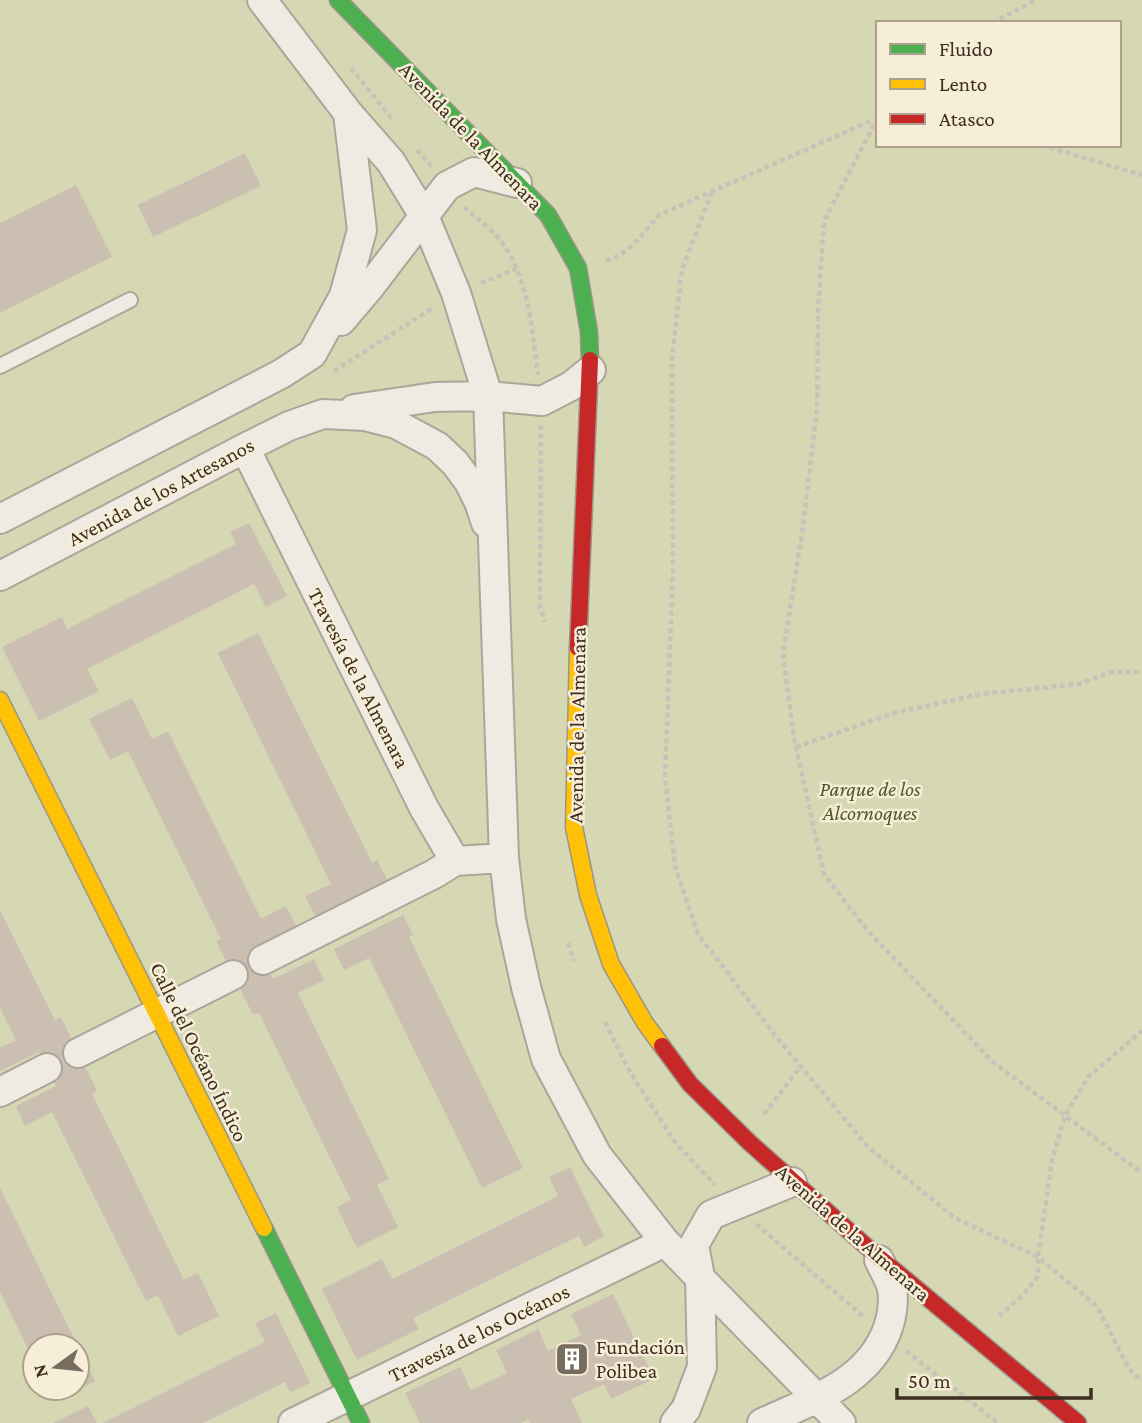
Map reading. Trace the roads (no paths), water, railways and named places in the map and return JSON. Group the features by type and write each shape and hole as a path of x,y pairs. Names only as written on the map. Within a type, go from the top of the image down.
{"street":[{"path":"262,0 348,113 391,162 424,216 456,293 488,396 504,858 511,919 546,1059 597,1155 665,1242 841,1423"},
{"name":"Avenida de la Almenara","path":"338,0 548,215 578,268 589,332 591,370 575,726 574,827 585,881 611,964 645,1023 690,1084 750,1143 876,1255 1078,1423"},
{"path":"312,354 344,296 362,230 348,113"},
{"path":"0,519 281,373 312,354 369,288 447,187 474,172 520,184"},
{"name":"Avenida de los Artesanos","path":"0,576 245,448 289,426 323,414 435,397 488,396 542,401 571,386 591,370"},
{"name":"Avenida de los Artesanos","path":"323,414 365,416 396,424 437,446 455,463 469,482 495,549"},
{"name":"Travesía de la Almenara","path":"245,448 425,808 455,861"},
{"name":"Calle del Océano Índico","path":"0,701 361,1423"},
{"path":"263,960 455,861 504,858"},
{"path":"78,1053 233,975"},
{"path":"0,1092 47,1068"},
{"path":"675,1423 686,1409 702,1367 699,1277 694,1245 711,1215 792,1182"},
{"name":"Travesía de los Océanos","path":"293,1423 665,1242"},
{"path":"762,1423 836,1390 858,1373 887,1337 894,1306 891,1286 876,1255"}],"lane":[{"path":"0,366 130,300"}],"place":[{"name":"Fundación Polibea","path":"572,1359"}],"park label":[{"name":"Parque de los Alcornoques","path":"870,801"}]}
